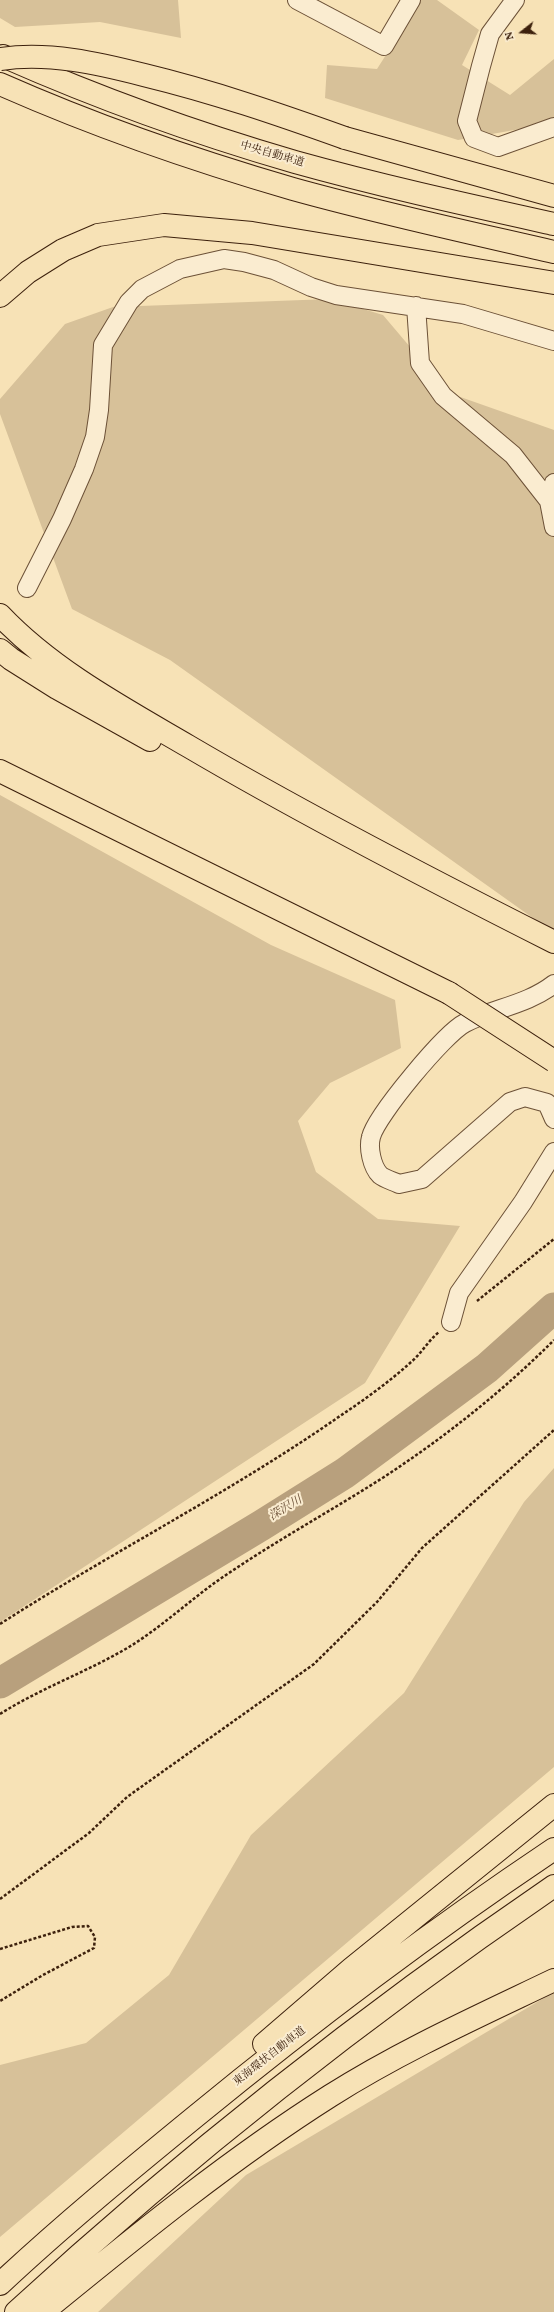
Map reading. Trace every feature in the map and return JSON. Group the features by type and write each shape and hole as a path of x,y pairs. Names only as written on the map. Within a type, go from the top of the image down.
{"highway":[{"name":"中央自動車道","path":"0,55 53,78 147,115 231,143 404,190 554,224"},
{"path":"0,59 18,56 92,62 208,90 345,138 554,196"},
{"path":"0,84 129,136 210,164 294,189 554,252"},
{"path":"0,296 28,272 63,250 98,235 164,225 252,233 554,283"},
{"path":"0,615 20,636 69,673 148,723 230,771 554,942"},
{"path":"0,650 11,659 57,688 140,735 382,852"},
{"path":"0,771 449,994 554,1042"},
{"path":"449,994 554,1060"},
{"path":"148,2156 272,2036 351,1969 554,1805"},
{"name":"東海環状自動車道","path":"0,2284 148,2156 358,1988 427,1936 554,1849"},
{"path":"16,2312 137,2204 247,2113 419,1981 554,1886"},
{"path":"43,2312 132,2240 225,2169 330,2096 400,2057 554,1980"}],"street":[{"path":"297,0 321,5 384,46 411,0"},
{"path":"515,0 490,34 467,121 474,138 498,147 554,127"},
{"path":"27,588 62,518 95,437 99,410 103,344 129,302 142,289 180,269 224,259 244,262 274,270 312,287 336,295 463,314 554,341"},
{"path":"416,306 420,363 443,396 513,454 549,501"},
{"path":"554,483 549,501 554,527"},
{"path":"554,984 543,992 522,1002 464,1023 442,1041 386,1111 371,1137 371,1157 379,1174 399,1184 422,1179 510,1102 525,1097 547,1103 554,1119"},
{"path":"451,1322 459,1293 523,1202 554,1152"}],"path":[{"path":"474,1303 554,1239"},
{"path":"0,1624 114,1554 225,1491 341,1416 411,1363 430,1339 451,1322"},
{"path":"0,1714 52,1685 94,1666 128,1647 158,1628 230,1572 385,1476 514,1380 554,1340"},
{"path":"0,1899 88,1834 126,1797 314,1664 377,1602 422,1548 554,1430"},
{"path":"0,1949 72,1927 88,1926 95,1936 94,1948 84,1955 43,1975 0,2001"}],"shaded area":[{"path":"0,0 178,0 181,38 100,22 15,27 0,18"},
{"path":"421,0 437,0 479,30 462,65 510,95 554,59 554,123 458,140 325,98 327,65 377,69"},
{"path":"330,299 383,315 449,393 554,430 554,933 170,660 72,609 0,414 0,399 65,324 113,307"},
{"path":"0,795 271,945 395,1000 401,1048 330,1083 298,1121 316,1172 378,1219 460,1226 365,1383 0,1622"},
{"path":"554,1468 554,1767 0,2237 0,2065 86,2043 169,1975 251,1835 404,1693 524,1502"},
{"path":"554,1992 554,2312 98,2312 246,2175"}],"waterway":[{"name":"深沢川","path":"0,1683 262,1525 345,1473 487,1368 554,1308"}]}
